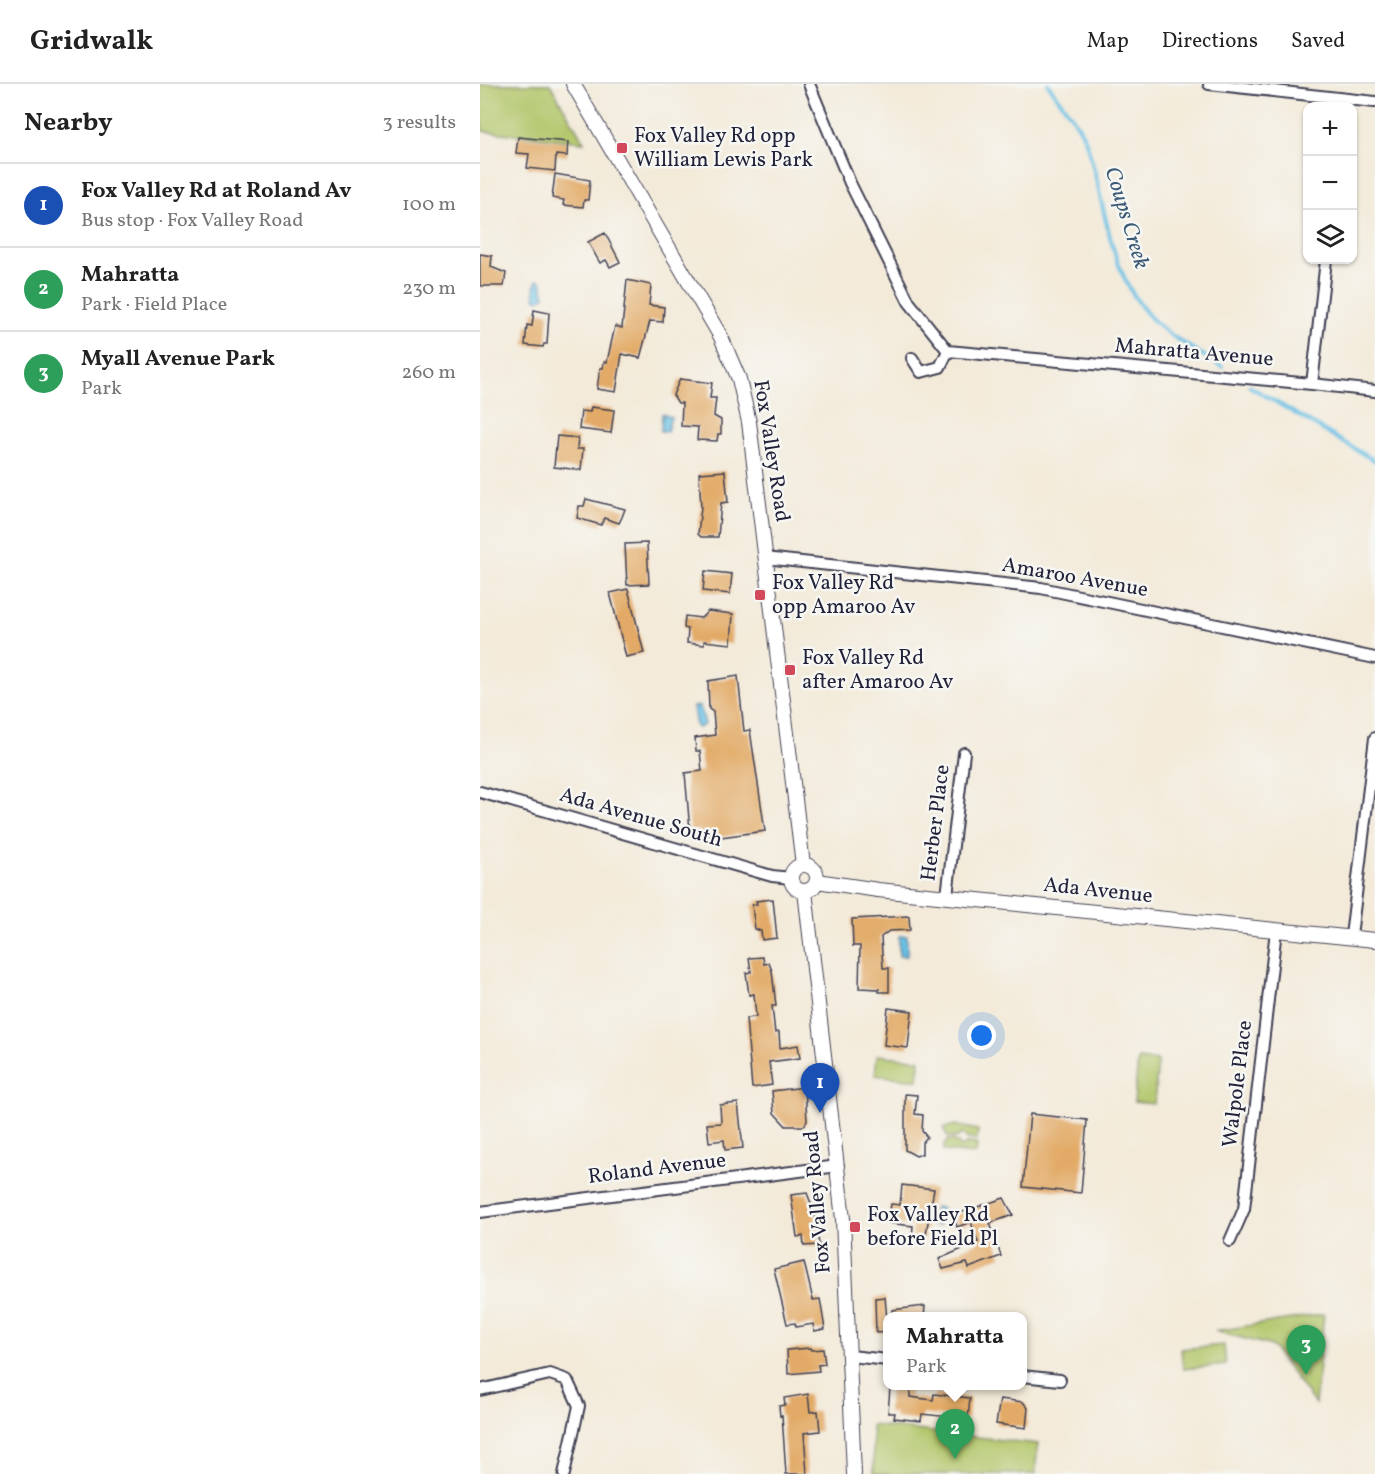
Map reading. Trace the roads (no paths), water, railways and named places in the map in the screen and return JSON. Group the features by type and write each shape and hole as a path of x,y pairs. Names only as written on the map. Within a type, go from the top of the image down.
{"main road":[{"name":"Fox Valley Road","path":"573,84 721,337 737,372 751,433 803,865"},
{"path":"803,865 814,869 817,880 813,888 805,891 795,888 791,878 795,869 803,865"},
{"name":"Ada Avenue","path":"817,880 947,896 1375,940"},
{"name":"Fox Valley Road","path":"805,891 838,1166 855,1474"}],"street":[{"path":"809,84 850,183 909,302 948,351 940,367 921,372 912,358"},
{"path":"1209,84 1335,102"},
{"path":"1357,103 1375,102"},
{"path":"1312,384 1326,264"},
{"name":"Mahratta Avenue","path":"948,351 1375,391"},
{"name":"Amaroo Avenue","path":"765,558 1041,588 1375,658"},
{"path":"1351,936 1375,738"},
{"name":"Herber Place","path":"947,896 964,753"},
{"name":"Ada Avenue South","path":"480,792 772,876 791,878"},
{"name":"Walpole Place","path":"1230,1241 1244,1209 1276,930"},
{"name":"Roland Avenue","path":"480,1212 838,1166"},
{"path":"850,1356 883,1359"},
{"path":"480,1390 550,1374 567,1380 579,1406 564,1474"},
{"path":"1027,1376 1060,1380"}],"water":[{"path":"537,280 541,281 545,296 539,300 535,298 534,287"},
{"path":"662,414 671,417 667,432 661,431"},
{"path":"700,706 705,724 699,728 696,727 693,707"},
{"path":"899,936 907,936 907,956 899,956"},
{"path":"935,1207 942,1208 940,1225 932,1225"}],"waterway":[{"name":"Coups Creek","path":"1048,84 1074,120 1086,142 1109,234 1124,278 1135,298 1150,317 1166,331 1222,367"},
{"name":"Coups Creek","path":"1249,386 1375,461"}],"place":[{"name":"Fox Valley Rd opp William Lewis Park","path":"622,148"},
{"name":"Fox Valley Rd opp Amaroo Av","path":"760,595"},
{"name":"Fox Valley Rd after Amaroo Av","path":"790,670"},
{"name":"Fox Valley Rd at Roland Av","path":"820,1113"},
{"name":"Fox Valley Rd before Field Pl","path":"855,1227"},
{"name":"Myall Avenue Park","path":"1306,1375"},
{"name":"Mahratta","path":"955,1459"}]}
